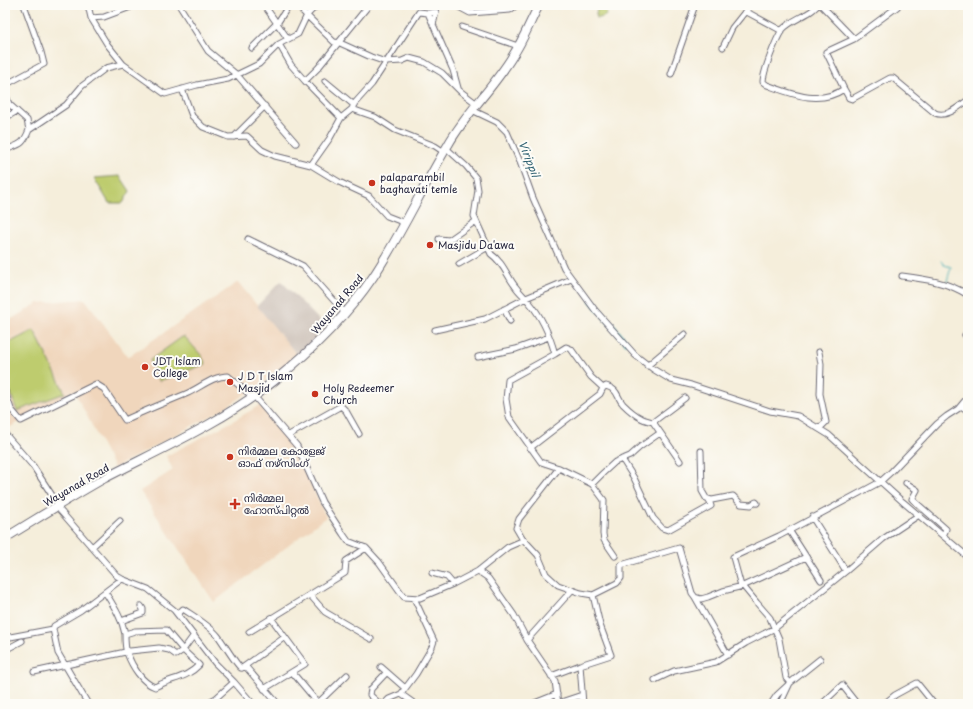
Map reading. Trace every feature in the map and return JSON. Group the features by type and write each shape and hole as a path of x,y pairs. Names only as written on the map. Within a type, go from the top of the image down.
{"highway":[{"name":"Wayanad Road","path":"5,538 104,479 216,421 274,381 313,348 345,313 373,277 405,223 445,150 502,72 518,46 539,5"}],"street":[{"path":"5,84 44,64 42,52 24,5"},
{"path":"88,5 91,18 107,44 123,64 166,94 182,88 228,79 259,64 279,44 298,34 307,15 316,5"},
{"path":"91,18 104,17 123,7 136,5"},
{"path":"179,5 208,51 237,75 296,143"},
{"path":"264,5 278,22 288,39"},
{"path":"252,48 278,22 289,5"},
{"path":"296,5 325,35 337,43 386,62 402,61 409,58 424,62 442,73 475,107 502,125 507,132 539,212 564,268 595,310 635,355 648,366 671,380 698,387 770,411 798,416 817,427 829,435 880,482 968,557"},
{"path":"305,81 318,68 369,5"},
{"path":"455,5 470,13 510,10 517,5"},
{"path":"671,74 695,5"},
{"path":"723,47 732,28 748,8 748,5"},
{"path":"818,5 809,13 799,17 782,31 766,65 763,82 767,85 794,95 811,98 825,97 844,89"},
{"path":"821,5 854,39"},
{"path":"897,7 854,39 826,52 849,98 852,99 890,78 893,78 935,113 943,115 968,100"},
{"path":"745,11 782,31"},
{"path":"311,166 330,138 341,118 353,107 372,84 419,12 428,13 453,70 458,89"},
{"path":"462,26 518,46"},
{"path":"279,44 291,65 341,118"},
{"path":"29,130 66,105 82,86 106,68 123,64"},
{"path":"325,81 353,107 395,130 445,150 466,166 476,178 477,194 473,211 491,254 509,275 514,285 526,298 538,315 549,337 555,354"},
{"path":"182,88 192,116 203,127 228,137 248,136 262,150 275,156 311,166 339,182 369,196 388,216 405,223"},
{"path":"5,93 9,104 27,120 29,130 25,140 22,143 5,150"},
{"path":"234,137 265,106"},
{"path":"5,118 17,111"},
{"path":"439,239 450,240 476,221"},
{"path":"248,240 303,266 345,313"},
{"path":"460,264 488,247"},
{"path":"902,276 945,284 968,295"},
{"path":"435,330 485,318 504,309 514,307 526,298 571,279"},
{"path":"504,309 510,321"},
{"path":"648,366 686,334"},
{"path":"478,357 516,349 549,337"},
{"path":"603,388 587,372 571,349 566,347 508,380 506,399 509,417 530,448 542,462 559,468 592,484 604,500 604,540 616,556"},
{"path":"817,427 822,426 826,422 820,394 821,364 819,352"},
{"path":"5,391 11,409 21,421 96,384 104,389 117,411 125,420 150,407 188,393 221,376 228,376 254,396 289,435 297,446 322,502 343,534 348,541 366,548 379,562 404,598 420,598 453,584 478,571 508,547 523,540"},
{"path":"603,388 606,386 615,390 622,402 635,414 642,419 653,422 680,461"},
{"path":"530,448 600,394 603,388"},
{"path":"790,683 786,678 782,652 775,628 770,618 742,586 733,557 790,530 880,482 888,476 937,424 958,409 968,397"},
{"path":"653,422 685,398"},
{"path":"289,435 341,406 346,411 359,434"},
{"path":"961,406 968,411"},
{"path":"592,484 615,462 630,456 660,433"},
{"path":"5,434 33,466 58,506 117,576 148,589 174,610 215,663 253,704"},
{"path":"622,459 634,478 654,518 662,528 668,530 711,506 702,490 701,451"},
{"path":"559,468 519,518 516,528 523,540 538,555 546,574 558,585 593,595 617,583 621,578 621,565 679,548 692,593 728,655"},
{"path":"906,483 917,490 912,499 946,529 943,536"},
{"path":"709,500 733,496 741,504 751,505 756,502 757,503"},
{"path":"655,680 674,671 716,662 746,643 775,628 883,539 919,515"},
{"path":"812,518 846,571"},
{"path":"92,547 120,521"},
{"path":"790,530 821,580"},
{"path":"249,632 345,573 346,561 366,548"},
{"path":"695,597 701,599 742,586 806,557"},
{"path":"478,571 488,578 514,615 527,640 555,681 558,703 582,695"},
{"path":"432,573 447,577 453,584"},
{"path":"5,638 53,629 54,626 81,610 122,579"},
{"path":"527,640 572,590"},
{"path":"105,592 121,621 125,634 126,652 140,677 147,684 155,687 181,678 193,672 199,665 183,650 166,630 134,631 125,634"},
{"path":"310,595 325,612 371,639"},
{"path":"551,676 611,655 600,625 593,595"},
{"path":"384,704 389,699 401,694 416,674 434,641 414,598"},
{"path":"121,621 143,613 141,606"},
{"path":"178,614 183,609 217,634 230,651 238,667 246,667 278,704"},
{"path":"264,689 305,664 271,618"},
{"path":"53,629 58,653 64,666 88,704"},
{"path":"34,672 126,652 159,648 169,650 176,655 183,650 194,635"},
{"path":"241,668 285,636"},
{"path":"6,648 22,641"},
{"path":"770,704 776,695 820,659"},
{"path":"580,665 583,704"},
{"path":"381,667 405,688"},
{"path":"292,672 318,703 347,674"},
{"path":"380,704 370,695 371,689 388,672"},
{"path":"205,704 216,698 234,682"},
{"path":"783,704 782,700 790,683"},
{"path":"884,704 895,695 917,683 934,704"},
{"path":"822,704 842,685 857,704"},
{"path":"401,694 415,704"},
{"path":"532,704 557,694"}],"shaded area":[{"path":"281,281 326,327 298,356 257,306"},
{"name":"JDT Islam College","path":"238,282 298,356 272,377 222,410 114,468 74,391 5,430 5,323 38,303 85,299 128,357"},
{"name":"നിർമ്മല ഹോസ്പിറ്റൽ","path":"260,405 293,444 326,517 214,602 140,491 173,470 166,456"}],"green space":[{"path":"598,5 605,5 607,13 603,17 597,18 596,13"},
{"path":"120,176 130,191 123,203 109,203 94,178"},
{"path":"34,330 65,393 17,411 5,377 5,345"},
{"path":"182,337 185,337 201,355 206,364 159,381 150,360"}],"waterway":[{"path":"941,261 944,265 951,267 947,281 948,283"},
{"path":"591,300 626,342"}],"place":[{"name":"palaparambil baghavati temle","path":"372,183"},
{"name":"Masjidu Da'awa","path":"430,245"},
{"name":"JDT Islam College","path":"145,367"},
{"name":"J D T Islam Masjid","path":"230,382"},
{"name":"Holy Redeemer Church","path":"315,394"},
{"name":"നിർമ്മല കോളേജ് ഓഫ് നഴ്സിംഗ്","path":"230,457"},
{"name":"നിർമ്മല ഹോസ്പിറ്റൽ","path":"235,504"}],"water label":[{"name":"Virippil","path":"529,159"}]}
